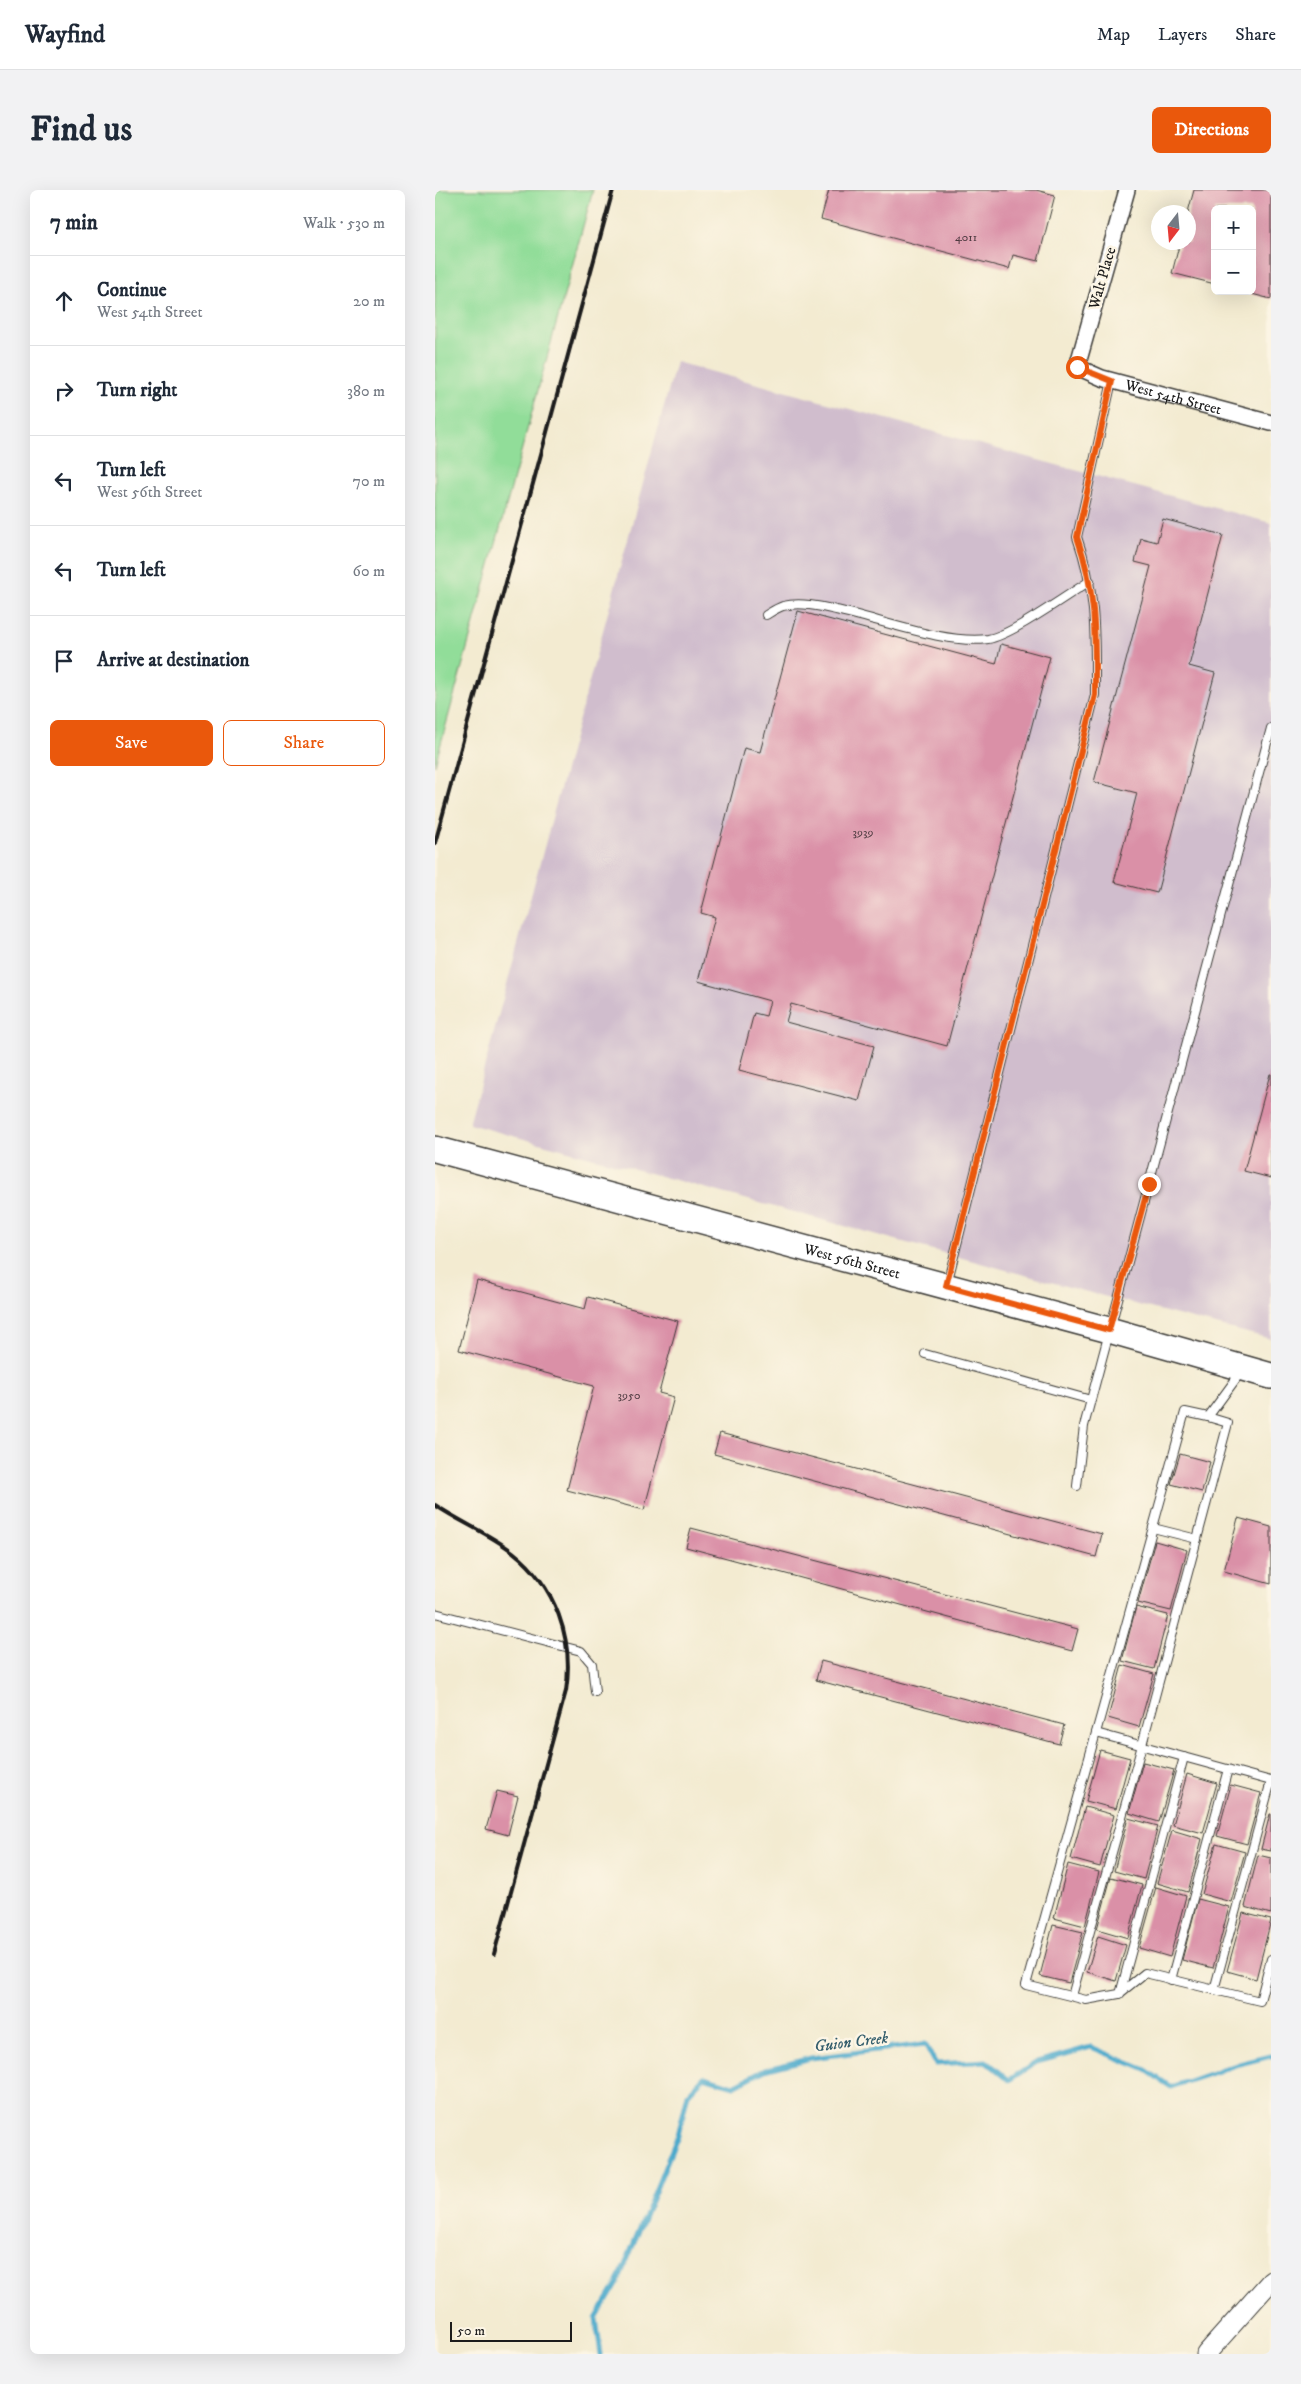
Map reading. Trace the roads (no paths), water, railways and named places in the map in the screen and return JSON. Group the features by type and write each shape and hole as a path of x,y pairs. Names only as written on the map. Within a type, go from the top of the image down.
{"main road":[{"name":"West 56th Street","path":"435,1148 1109,1330 1271,1376"}],"street":[{"name":"Walt Place","path":"1077,367 1127,190"},
{"name":"West 54th Street","path":"1077,367 1112,381 1271,423"},
{"path":"1206,2354 1271,2281"}],"lane":[{"path":"946,1286 1095,695 1094,603 1090,581 1077,537 1112,381"},
{"path":"766,614 783,606 822,607 941,636 969,641 991,639 1013,628 1090,581"},
{"path":"1077,1486 1084,1426 1271,728"},
{"path":"925,1354 1091,1400"},
{"path":"1208,1417 1244,1368"},
{"path":"1073,1996 1228,1423 1185,1412 1026,1985 1086,2000 1119,1994 1145,1973 1260,2001 1271,1959"},
{"path":"1153,1528 1197,1539"},
{"path":"435,1613 581,1651 592,1664 595,1692"},
{"path":"1096,1733 1271,1781 1214,1990"},
{"path":"1119,1994 1184,1757"},
{"path":"1171,1980 1228,1769"}],"waterway":[{"name":"Guion Creek","path":"601,2354 596,2319 618,2282 678,2135 688,2094 704,2077 734,2086 765,2070 811,2058 925,2044 936,2064 986,2061 1009,2080 1037,2062 1091,2047 1146,2070 1171,2087 1239,2064 1271,2056"}],"railway":[{"path":"435,843 613,190"},
{"path":"435,1505 504,1546 528,1566 541,1581 551,1597 559,1615 567,1652 566,1691 494,1954"}]}
